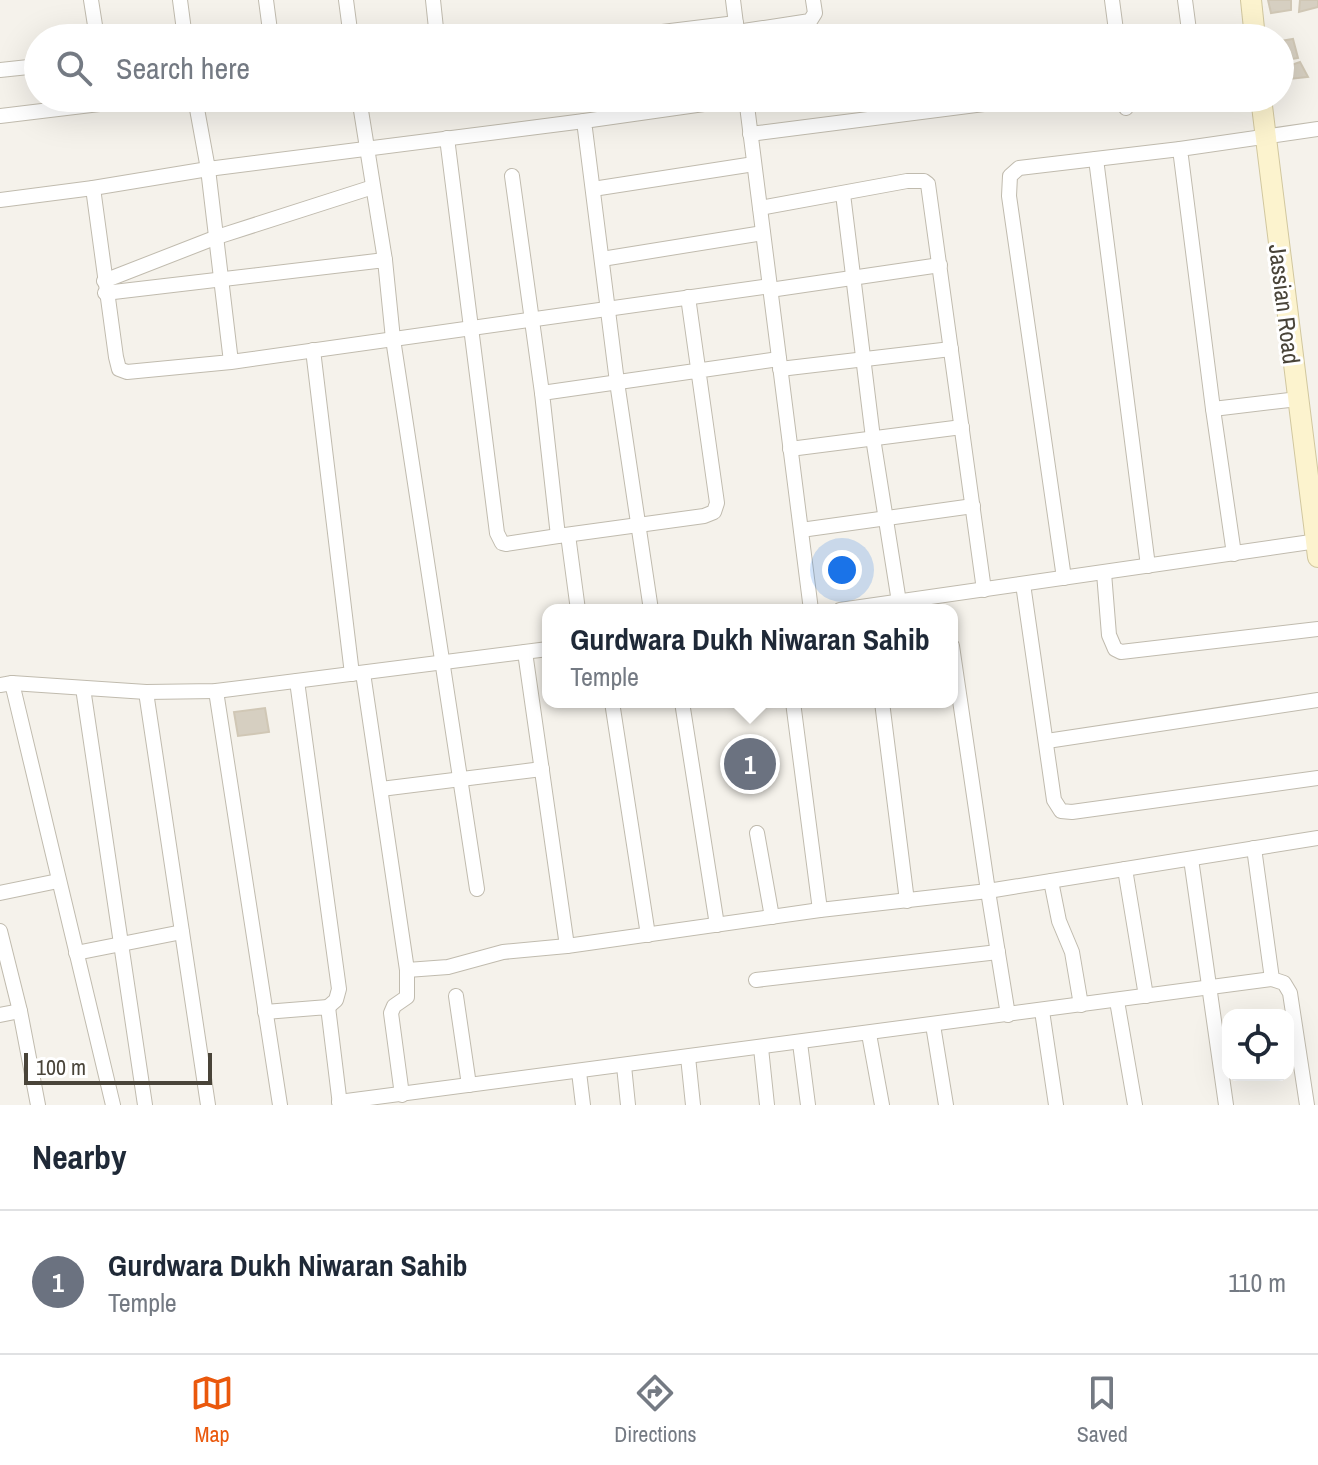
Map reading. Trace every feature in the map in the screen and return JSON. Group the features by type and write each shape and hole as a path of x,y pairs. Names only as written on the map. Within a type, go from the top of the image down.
{"street":[{"path":"91,0 95,24"},
{"path":"180,0 183,24"},
{"path":"266,0 269,24"},
{"path":"346,0 349,24"},
{"path":"433,0 436,24"},
{"path":"733,0 736,24"},
{"path":"788,24 810,21 815,13 813,0"},
{"path":"1112,0 1115,24"},
{"path":"1185,0 1188,24"},
{"path":"1251,0 1254,24"},
{"path":"0,70 24,67"},
{"path":"0,116 28,112"},
{"path":"198,112 208,169 231,362"},
{"path":"361,112 477,889"},
{"path":"0,195 93,188 208,169 647,112"},
{"path":"748,112 810,604"},
{"path":"750,134 922,112"},
{"name":"Jassian Road","path":"1262,112 1317,546"},
{"path":"584,121 617,382 650,604"},
{"path":"1064,578 1010,176 1019,168 1318,129"},
{"path":"447,138 499,540 506,544 704,516 714,512 716,508 688,297"},
{"path":"1180,149 1234,554"},
{"path":"1096,159 1148,566"},
{"path":"593,189 754,164"},
{"path":"512,176 563,535 577,604"},
{"path":"760,208 907,181 928,184 984,590"},
{"path":"104,287 217,237 373,187"},
{"path":"93,188 104,287 119,369 134,372 231,362 688,297 940,265"},
{"path":"843,194 873,438 899,602"},
{"path":"602,259 763,233"},
{"path":"104,287 385,260"},
{"path":"542,393 698,371 951,349"},
{"path":"313,350 357,674 381,789 407,970 407,997 394,1006 391,1013 412,1098"},
{"path":"1213,409 1298,399"},
{"path":"790,449 962,427"},
{"path":"801,530 973,506"},
{"path":"889,604 946,603 984,590 1023,584 1234,554 1317,546"},
{"path":"1104,573 1109,635 1117,651 1318,629"},
{"path":"1023,584 1054,800 1058,809 1063,812 1318,778"},
{"path":"113,1105 6,684 146,692 216,691 542,650"},
{"path":"525,652 567,946"},
{"path":"265,1012 328,1007 336,1000 339,989 297,681"},
{"path":"958,687 1008,1015"},
{"path":"83,688 145,1105"},
{"path":"216,691 280,1105"},
{"path":"146,692 208,1105"},
{"path":"1047,741 1318,700"},
{"path":"613,708 648,935"},
{"path":"683,708 717,925"},
{"path":"794,708 820,910"},
{"path":"883,708 907,901"},
{"path":"381,789 542,769"},
{"path":"757,833 772,917"},
{"path":"407,970 448,967 503,952 988,891 1318,838"},
{"path":"1254,848 1272,979"},
{"path":"1191,859 1226,1105"},
{"path":"1125,869 1146,996"},
{"path":"0,893 58,881"},
{"path":"1051,881 1059,921 1075,962 1081,1005"},
{"path":"0,931 20,1011 38,1105"},
{"path":"76,953 182,932"},
{"path":"756,980 998,952"},
{"path":"328,1007 339,1104 412,1098 469,1085 1272,979 1284,983 1290,993 1307,1105"},
{"path":"456,996 469,1085"},
{"path":"1117,1001 1135,1105"},
{"path":"0,1015 20,1011"},
{"path":"1042,1011 1056,1105"},
{"path":"933,1025 946,1105"},
{"path":"869,1034 882,1105"},
{"path":"800,1043 808,1105"},
{"path":"761,1048 767,1105"},
{"path":"688,1057 693,1105"},
{"path":"624,1066 628,1105"},
{"path":"579,1072 583,1105"}],"building":[{"path":"1268,0 1291,0 1291,10 1271,13"},
{"path":"1300,0 1318,0 1318,7 1299,12"},
{"path":"1300,62 1308,77 1294,78 1294,64"},
{"path":"265,708 269,732 238,736 234,712"}],"place":[{"name":"Gurdwara Dukh Niwaran Sahib","path":"750,764"}]}
